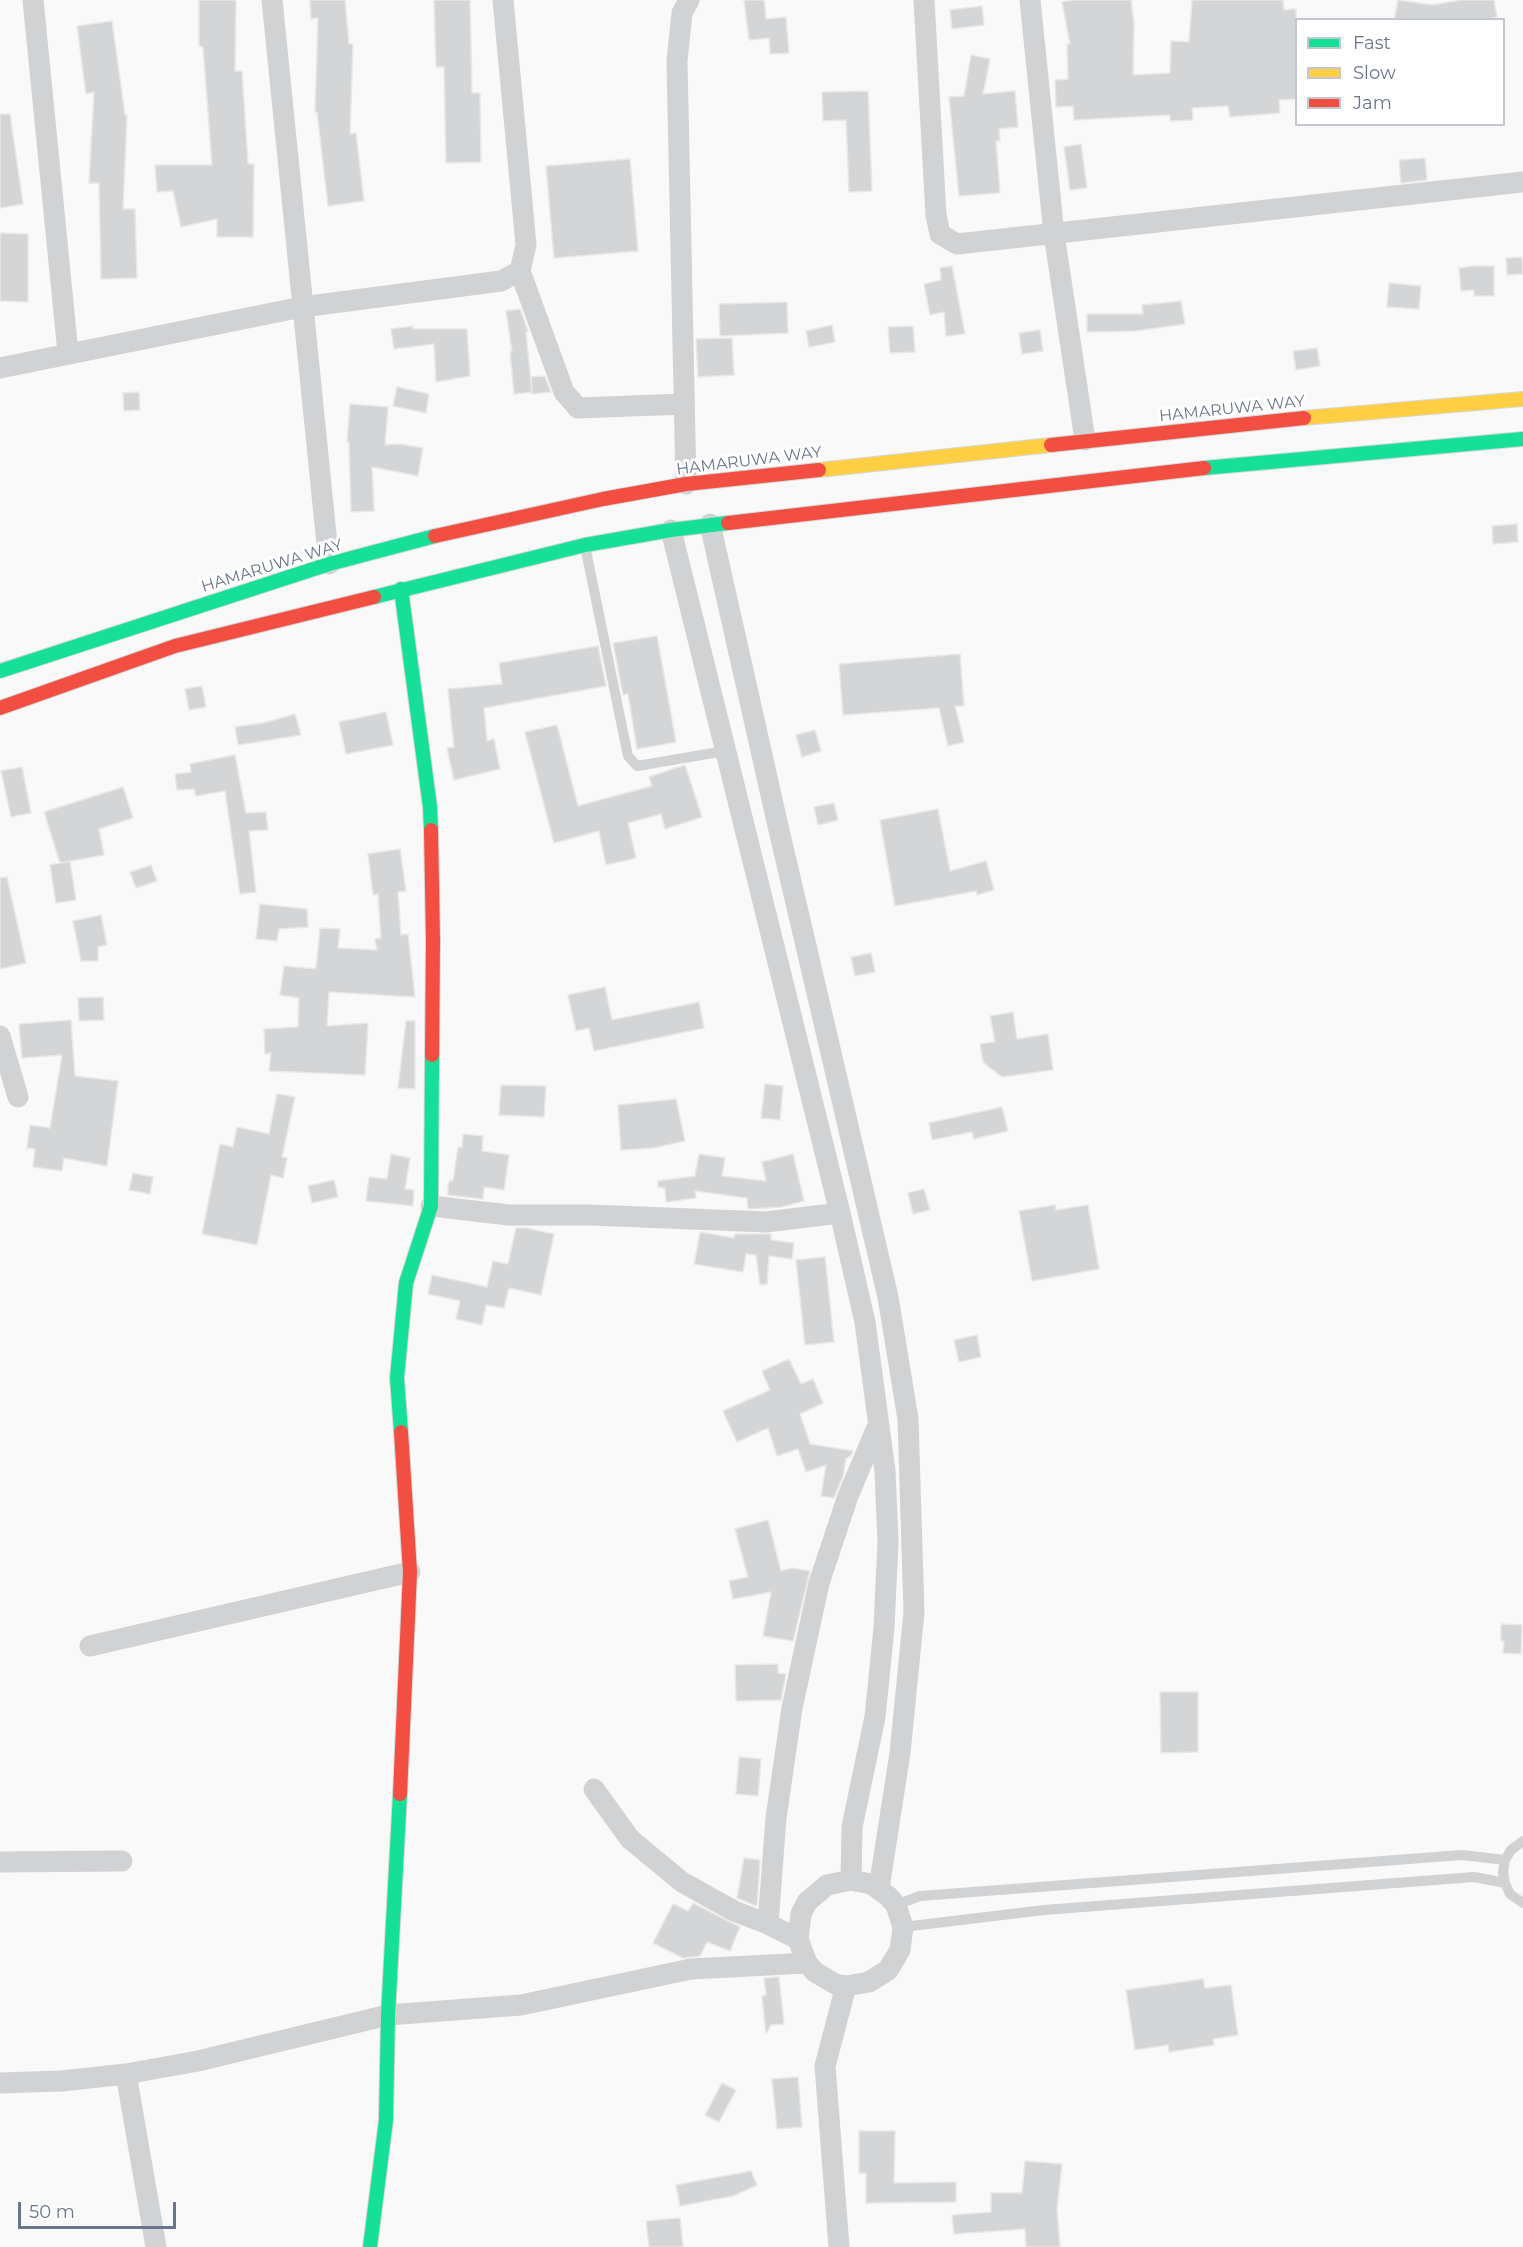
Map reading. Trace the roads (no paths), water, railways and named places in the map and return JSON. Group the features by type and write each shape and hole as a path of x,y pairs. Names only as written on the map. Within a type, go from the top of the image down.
{"main road":[{"name":"HAMARUWA WAY","path":"0,670 329,564 465,528 686,484 1085,440 1523,399"},
{"path":"0,708 175,646 585,545 710,524 1222,466 1523,438"},
{"path":"370,2247 386,2120 388,2015 405,1711 410,1572 397,1377 406,1283 431,1206 433,941 430,807 401,589"}],"street":[{"path":"33,0 68,353"},
{"path":"272,0 329,564"},
{"path":"503,0 526,245 520,271 564,392 579,408 684,404"},
{"path":"686,484 677,61 682,13 689,0"},
{"path":"924,0 936,215 940,234 957,244 1523,182"},
{"path":"1030,0 1054,234 1085,440"},
{"path":"0,368 302,307 501,280 520,271"},
{"path":"710,524 886,1286 909,1419 914,1612 900,1753 879,1888"},
{"path":"670,530 840,1213 865,1322 879,1425 885,1471 887,1530 884,1628 875,1717 852,1827 851,1880"},
{"path":"0,1036 18,1096"},
{"path":"431,1206 509,1215 591,1215 766,1222 840,1213"},
{"path":"768,1924 779,1796 792,1708 819,1583 848,1496 879,1425"},
{"path":"90,1646 410,1572"},
{"path":"594,1789 630,1839 682,1882 734,1911 798,1939"},
{"path":"0,1862 122,1861"},
{"path":"851,1880 879,1888 896,1905 903,1927 900,1950 888,1970 869,1983 846,1986 824,1979 807,1963 798,1939 801,1914 807,1902 826,1886 851,1880"},
{"path":"0,2083 62,2081 126,2074 198,2061 388,2015 521,2005 691,1969 807,1963"},
{"path":"839,2247 825,2066 846,1986"},
{"path":"126,2074 156,2247"}],"lane":[{"path":"585,545 628,756 637,766 725,751"},
{"path":"1523,1841 1511,1850 1505,1860 1503,1872 1510,1894 1523,1903"},
{"path":"896,1905 920,1896 1462,1855 1505,1860"},
{"path":"903,1927 1044,1910 1474,1877 1505,1883"}]}
